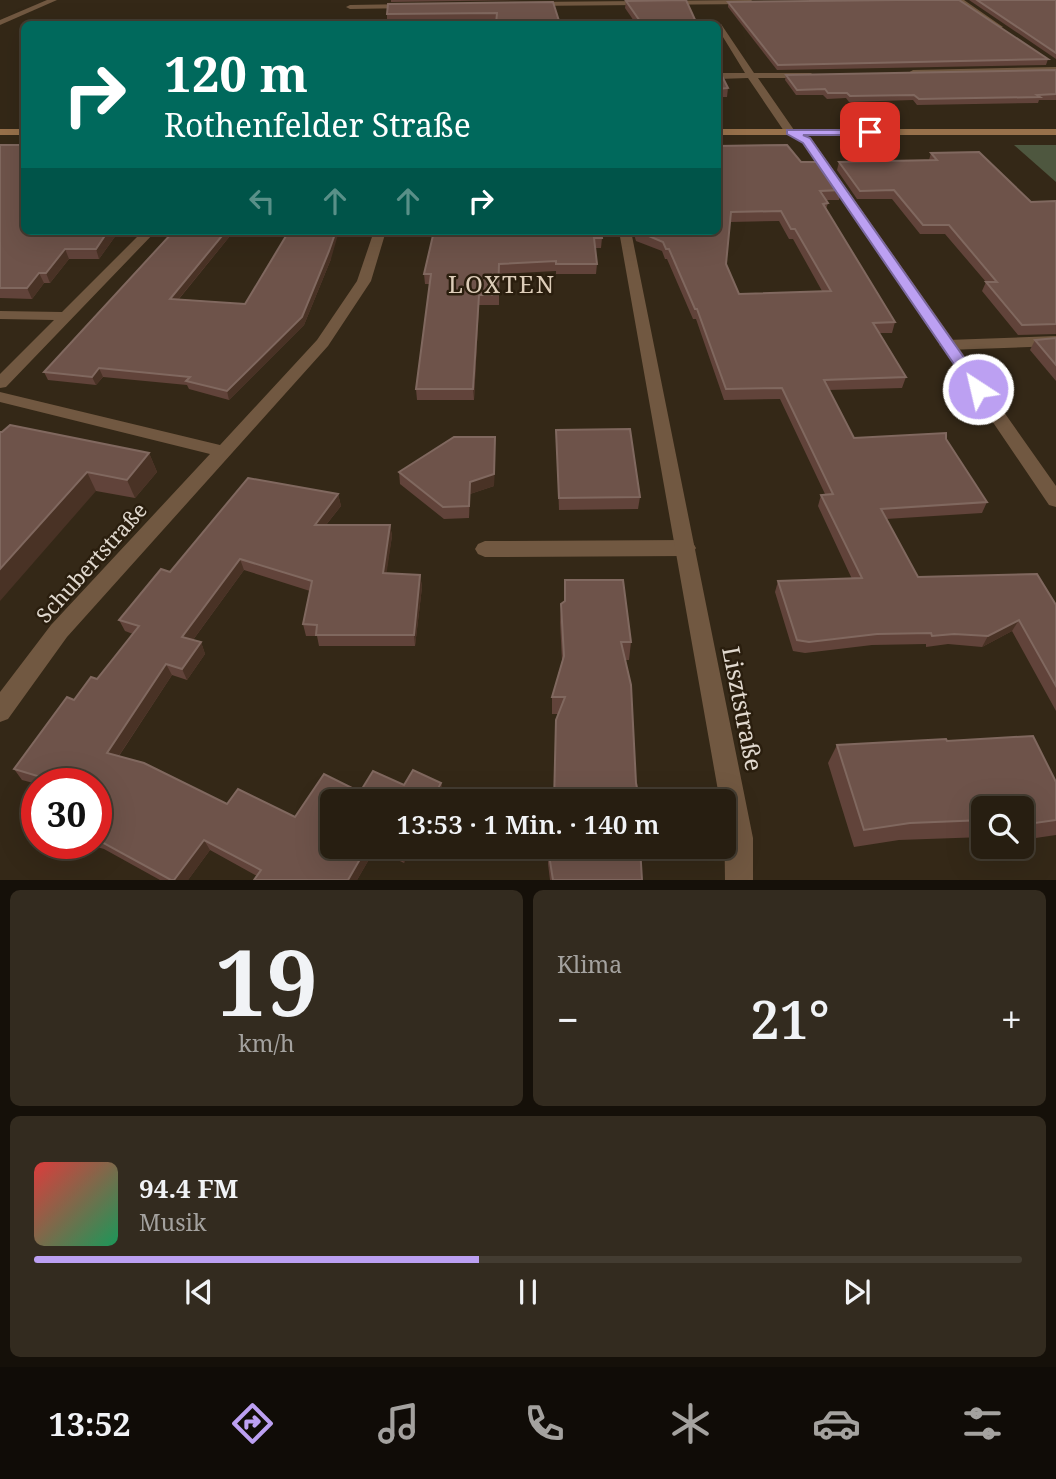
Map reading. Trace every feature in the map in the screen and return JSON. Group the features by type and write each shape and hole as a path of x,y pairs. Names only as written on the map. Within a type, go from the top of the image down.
{"street":[{"path":"0,23 53,0"},
{"path":"959,0 1013,36"},
{"path":"701,1 714,21"},
{"path":"523,2 759,2"},
{"path":"350,8 416,6"},
{"path":"721,31 790,132 807,141 1056,500"},
{"path":"1045,58 1056,68"},
{"path":"903,73 1056,68"},
{"path":"721,76 819,74"},
{"path":"0,132 21,132"},
{"path":"721,132 1056,132"},
{"path":"0,383 146,235"},
{"name":"Schubertstraße","path":"0,711 59,631 323,343 364,281 379,235"},
{"name":"Lisztstraße","path":"626,235 740,838 739,880"},
{"path":"0,315 65,316"},
{"path":"947,345 1056,341"},
{"path":"0,397 225,452"},
{"path":"485,549 686,548"}],"green space":[{"path":"1014,145 1056,145 1056,182"}],"building":[{"path":"686,0 696,21 640,21 626,1"},
{"path":"959,0 1048,59 778,65 728,2"},
{"path":"977,0 1056,0 1056,53"},
{"path":"553,2 559,21 496,21 497,13 387,14 388,4"},
{"path":"1056,70 1056,94 1037,95 1040,97 919,99 914,95 850,96 847,93 828,93 825,89 797,90 786,75"},
{"path":"721,74 728,88 721,89"},
{"path":"0,145 21,145 21,235 105,235 96,249 65,249 46,273 39,273 27,288 0,288"},
{"path":"787,145 801,162 821,162 841,190 820,191 828,203 823,204 895,322 873,323 906,377 824,380 854,438 946,433 946,439 987,502 881,509 918,577 1037,574 1056,605 1056,686 1019,620 988,636 877,634 809,642 797,640 778,581 862,578 821,495 833,494 782,388 726,389 697,309 669,249 666,249 663,242 646,235 721,235 721,146","holes":["781,211 791,229 795,229 831,291 739,294 726,264 731,212"]},
{"path":"979,152 1031,202 1056,201 1056,324 1022,325 986,282 997,282 949,225 923,225 894,190 860,191 839,162 937,160 931,153"},
{"path":"170,235 223,235 170,299 245,304 287,235 335,235 302,317 227,391 186,381 190,377 99,368 92,377 44,372"},
{"path":"433,235 602,235 602,238 594,238 597,264 556,264 556,261 499,264 498,295 479,295 473,389 416,389 431,274 424,274"},
{"path":"1056,338 1056,365 1035,340"},
{"path":"10,425 149,453 127,480 87,472 0,569 0,432"},
{"path":"630,429 640,497 559,498 556,430"},
{"path":"454,437 495,437 494,474 470,482 469,506 443,507 399,472"},
{"path":"248,478 338,494 315,525 390,525 383,573 420,575 414,635 316,635 317,625 303,624 312,581 240,559 182,637 201,642 182,669 166,664 107,753 144,763 227,804 238,789 295,817 324,774 354,789 320,789 320,859 360,859 348,880 254,880 261,870 204,840 174,880 171,880 112,848 112,768 21,768 21,771 14,769 67,697 74,700 91,677 97,679 139,626 119,620 161,569 170,572"},
{"path":"565,580 623,580 631,642 621,642 631,685 637,789 554,789 556,720 565,697 552,697 564,656 561,604 565,601"},
{"path":"1033,736 1056,782 1056,820 1034,823 1034,796 971,796 971,821 910,823 864,830 837,745"},
{"path":"413,770 441,783 438,789 362,789 373,771 404,785"},
{"path":"550,859 641,859 642,880 553,880"}],"district":[{"name":"LOXTEN","path":"502,285"}],"route":[{"path":"870,132 790,132 807,141 978,389"}]}
